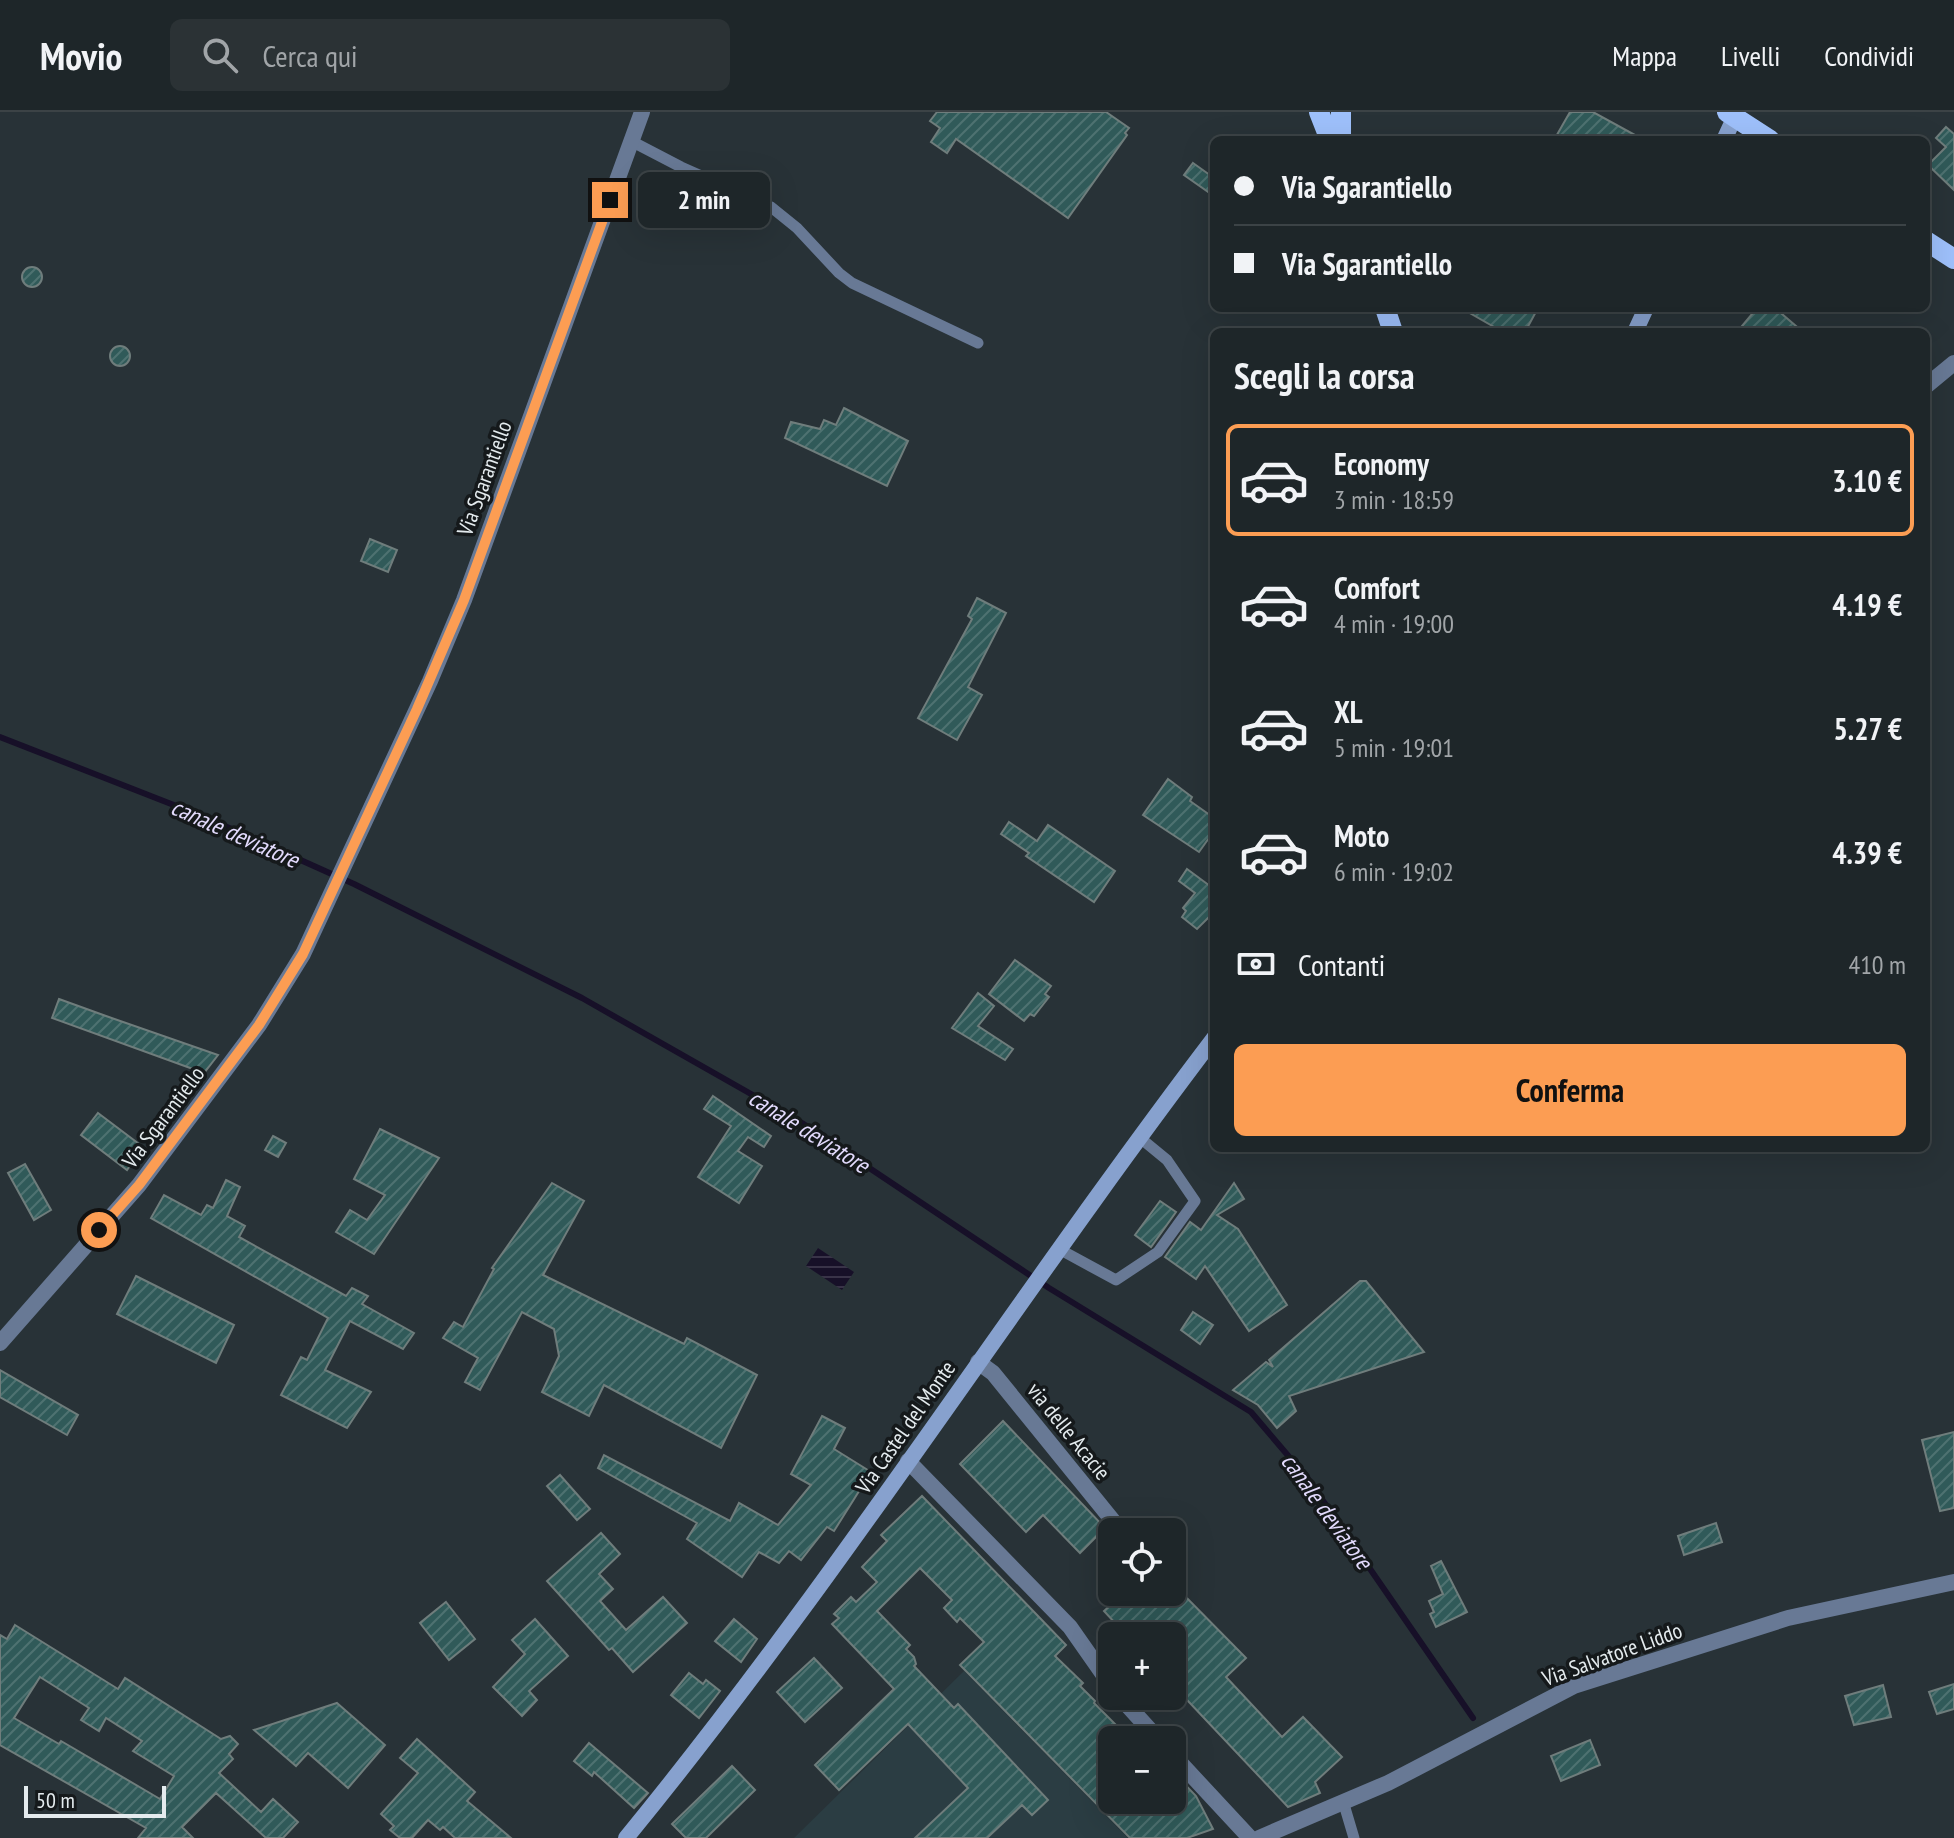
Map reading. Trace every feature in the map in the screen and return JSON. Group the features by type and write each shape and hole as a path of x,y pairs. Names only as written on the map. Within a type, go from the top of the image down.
{"main road":[{"path":"1319,112 1328,136"},
{"path":"1341,112 1341,136"},
{"path":"1727,112 1764,136"},
{"path":"1726,136 1737,112"},
{"path":"1930,244 1954,259"},
{"name":"Via Castel del Monte","path":"626,1838 680,1772 1210,1043"}],"street":[{"name":"Via Sgarantiello","path":"0,1343 139,1185 259,1025 303,954 464,600 642,112"},
{"path":"1930,383 1954,363"},
{"name":"via delle Acacie","path":"978,1362 993,1373 1111,1518"},
{"path":"908,1461 1070,1627 1098,1667"},
{"name":"Via Salvatore Liddo","path":"1259,1838 1388,1783 1574,1686 1788,1618 1954,1582"},
{"path":"1132,1710 1146,1726"},
{"path":"1186,1769 1250,1838"}],"lane":[{"path":"631,141 771,207 811,241 852,283 978,343"},
{"path":"1059,1249 1116,1280 1158,1252 1195,1201 1167,1160 1139,1137"},
{"path":"1343,1801 1354,1838"}],"shaded area":[{"path":"818,1248 854,1272 842,1290 806,1266"},
{"path":"964,1671 1098,1807 1098,1814 1104,1814 1128,1838 794,1838"}],"building":[{"path":"937,112 1106,112 1129,128 1068,218 956,139 947,153 931,142 940,128 930,121"},
{"path":"1570,112 1593,112 1637,136 1556,136"},
{"path":"1946,127 1954,134 1954,190 1930,167 1930,163 1946,147 1936,138"},
{"path":"1193,163 1210,175 1210,193 1184,175"},
{"path":"32,267 39,270 42,277 39,284 32,287 25,284 22,277 25,270"},
{"path":"1468,312 1536,312 1527,328 1496,328"},
{"path":"1754,312 1780,312 1798,328 1740,328"},
{"path":"120,346 127,349 130,356 127,363 120,366 113,363 110,356 113,349"},
{"path":"844,408 908,441 887,486 785,438 791,422 820,429 824,420 836,425"},
{"path":"370,539 397,550 388,572 361,561"},
{"path":"977,598 1006,613 968,687 982,695 957,740 918,718 972,619 968,616"},
{"path":"1168,779 1210,815 1210,837 1199,852 1143,815"},
{"path":"1009,822 1037,841 1048,825 1115,871 1094,902 1026,856 1029,853 1001,834"},
{"path":"1187,869 1210,886 1210,916 1197,929 1182,917 1186,911 1183,908 1195,893 1179,881"},
{"path":"1015,960 1051,986 1045,994 1049,997 1034,1016 1030,1014 1024,1021 989,994"},
{"path":"978,993 994,1006 978,1026 1013,1049 1005,1060 952,1028"},
{"path":"59,999 218,1055 204,1073 52,1018"},
{"path":"713,1096 771,1136 764,1147 748,1137 738,1151 762,1166 739,1203 698,1177 731,1126 704,1109"},
{"path":"98,1113 143,1147 127,1170 81,1135"},
{"path":"380,1129 439,1158 374,1254 336,1232 350,1210 367,1220 385,1195 354,1179"},
{"path":"273,1136 286,1143 278,1157 265,1150"},
{"path":"25,1164 51,1210 34,1220 8,1173"},
{"path":"226,1180 240,1187 227,1216 245,1226 239,1237 346,1296 352,1288 368,1296 362,1304 414,1333 403,1349 350,1321 325,1370 371,1392 347,1428 281,1395 301,1357 307,1360 328,1318 151,1218 164,1195 201,1215 207,1205 213,1208"},
{"path":"552,1183 584,1201 543,1275 684,1344 687,1338 757,1375 721,1448 604,1385 589,1416 542,1392 559,1356 554,1329 522,1312 480,1390 465,1382 478,1358 443,1338 454,1322 463,1327 492,1268"},
{"path":"1234,1183 1244,1199 1217,1215 1238,1229 1287,1305 1249,1331 1205,1266 1196,1279 1165,1257 1190,1222 1201,1230"},
{"path":"1160,1201 1176,1212 1151,1247 1135,1235"},
{"path":"136,1276 234,1325 216,1363 117,1314"},
{"path":"1360,1281 1366,1281 1424,1352 1289,1396 1296,1411 1277,1428 1258,1405 1233,1390 1266,1362 1273,1367 1269,1360"},
{"path":"1193,1312 1213,1325 1200,1344 1181,1330"},
{"path":"0,1370 78,1415 67,1435 0,1397"},
{"path":"822,1416 845,1428 834,1449 871,1472 834,1531 827,1527 801,1560 789,1551 779,1563 759,1552 742,1577 687,1539 697,1523 598,1468 604,1455 730,1521 739,1503 778,1525 811,1485 791,1474"},
{"path":"1003,1421 1098,1521 1098,1535 1080,1553 1043,1515 1026,1532 960,1464"},
{"path":"1954,1432 1954,1508 1940,1511 1922,1440"},
{"path":"560,1475 590,1509 577,1520 547,1486"},
{"path":"922,1496 1066,1645 1055,1656 1083,1683 1080,1686 1095,1701 1098,1710 1117,1726 1098,1726 1098,1805 960,1665 984,1642 960,1618 957,1622 944,1608 952,1600 920,1568 877,1611 910,1645 906,1649 914,1657 914,1666 954,1708 958,1704 1048,1800 1032,1815 1022,1805 987,1838 915,1838 968,1788 908,1724 839,1790 815,1765 894,1689 832,1624 839,1618 834,1614 851,1597 856,1602 877,1582 862,1567 887,1541 881,1535"},
{"path":"1716,1523 1722,1542 1684,1555 1678,1536"},
{"path":"601,1533 620,1554 599,1574 613,1589 600,1601 626,1630 663,1597 687,1623 633,1672 547,1581"},
{"path":"1441,1561 1467,1612 1436,1627 1430,1614 1434,1612 1429,1601 1443,1594 1431,1566"},
{"path":"1186,1597 1246,1658 1226,1677 1282,1737 1303,1717 1342,1757 1315,1782 1320,1793 1288,1807 1186,1699 1186,1622 1114,1622 1104,1611 1110,1606 1186,1606"},
{"path":"446,1602 475,1639 449,1660 420,1623"},
{"path":"535,1619 568,1656 529,1691 537,1700 522,1716 493,1687 525,1654 512,1640"},
{"path":"734,1619 757,1639 741,1662 715,1641"},
{"path":"15,1625 118,1689 125,1678 221,1739 230,1736 238,1744 229,1754 233,1759 219,1773 261,1812 273,1799 298,1822 283,1838 266,1838 216,1793 182,1827 193,1838 138,1838 146,1828 0,1745 0,1635 7,1639","holes":["40,1677 89,1708 81,1720 99,1731 106,1718 142,1741 133,1751 174,1776 160,1799 61,1741 59,1744 14,1718"]},
{"path":"814,1658 842,1688 805,1722 777,1692"},
{"path":"689,1673 703,1684 706,1680 720,1691 699,1718 671,1695"},
{"path":"1954,1684 1954,1709 1937,1714 1929,1692"},
{"path":"1883,1685 1891,1717 1854,1725 1845,1696"},
{"path":"337,1703 385,1745 348,1788 308,1753 296,1766 254,1730"},
{"path":"417,1739 475,1792 467,1801 511,1838 455,1838 443,1827 440,1830 428,1820 412,1838 400,1838 390,1830 394,1826 381,1814 418,1773 400,1758"},
{"path":"1590,1740 1600,1765 1561,1781 1551,1756"},
{"path":"589,1743 648,1793 634,1808 594,1772 592,1776 574,1761"},
{"path":"732,1766 755,1790 706,1838 686,1838 672,1824"},
{"path":"1186,1786 1196,1796 1213,1829 1187,1838 1130,1838 1106,1814 1186,1814"}],"waterway":[{"name":"canale deviatore","path":"0,737 207,818 354,884 582,998 802,1123 1049,1288 1251,1412 1308,1479 1473,1718"}],"route":[{"path":"99,1230 139,1185 259,1025 303,954 430,681 464,600 610,200"}]}
